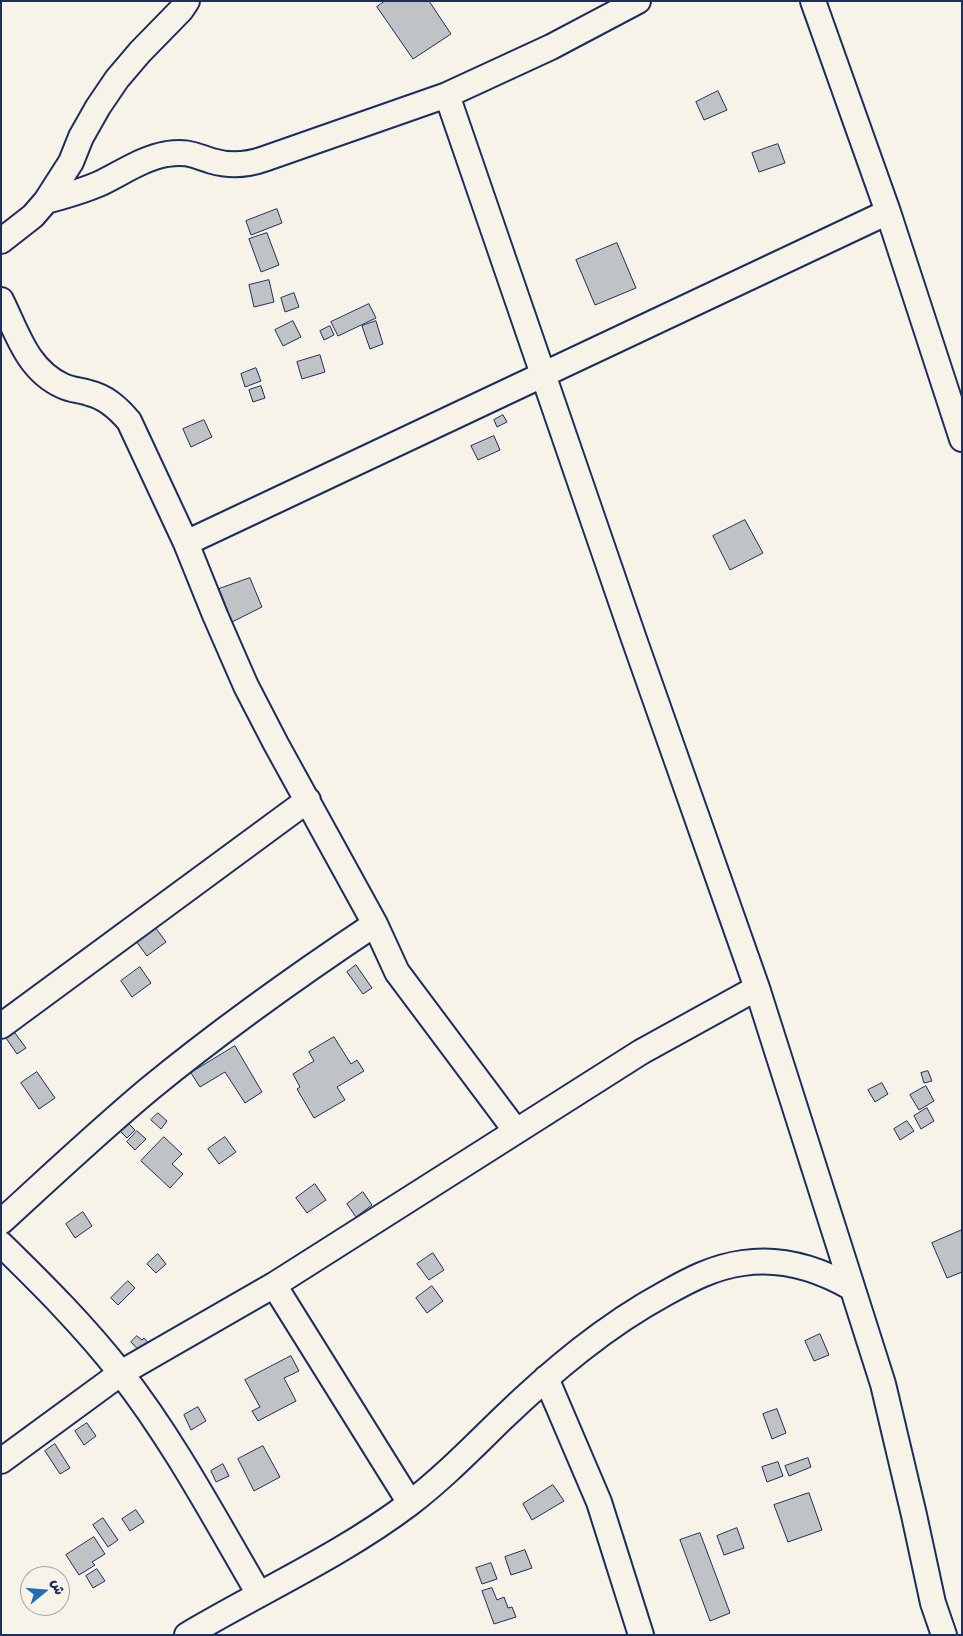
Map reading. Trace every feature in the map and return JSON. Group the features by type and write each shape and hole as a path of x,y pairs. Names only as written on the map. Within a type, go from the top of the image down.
{"street":[{"path":"1,241 33,216 46,201 71,162 81,137 98,107 117,79 181,10 187,1"},
{"path":"46,201 84,190 147,160 169,154 196,154 212,161 227,164 254,162 448,95 551,47 638,1"},
{"path":"812,1 888,212 962,439"},
{"path":"448,95 634,639 757,988 883,1384 933,1603 944,1635"},
{"path":"186,543 888,212"},
{"path":"1,300 30,360 40,370 63,386 99,396 109,401 129,421 186,543 246,686 375,924 397,972 516,1132"},
{"path":"1,1026 308,800"},
{"path":"1,1222 98,1133 202,1047 267,998 375,924"},
{"path":"1,1461 121,1373 274,1284 641,1052 757,988"},
{"path":"1,1244 83,1327 121,1373 167,1438 259,1594"},
{"path":"187,1635 211,1628 259,1594 344,1548 390,1519 468,1454 546,1378 643,1305 696,1276 719,1267 744,1262 769,1261 812,1269 833,1277 852,1288"},
{"path":"274,1284 410,1503"},
{"path":"546,1378 599,1502 641,1635"}],"building":[{"path":"385,1 429,1 451,34 413,59 377,7"},
{"path":"718,91 727,110 704,120 696,102"},
{"path":"778,144 785,163 759,172 752,153"},
{"path":"277,209 282,223 251,235 246,221"},
{"path":"267,233 279,265 261,272 249,239"},
{"path":"617,243 636,288 595,305 576,260"},
{"path":"269,280 274,302 254,307 249,285"},
{"path":"294,293 299,307 285,312 281,298"},
{"path":"369,304 376,318 338,336 331,322"},
{"path":"293,321 301,337 283,346 275,330"},
{"path":"376,321 383,344 370,349 362,326"},
{"path":"330,326 334,335 324,340 320,331"},
{"path":"320,355 325,372 302,379 297,362"},
{"path":"256,368 261,381 245,387 241,374"},
{"path":"261,386 265,398 253,402 249,390"},
{"path":"503,415 507,422 497,427 494,420"},
{"path":"204,420 212,437 191,447 183,429"},
{"path":"494,436 500,450 478,460 471,446"},
{"path":"745,520 763,553 730,570 713,536"},
{"path":"250,578 262,607 232,622 219,589"},
{"path":"155,927 166,942 147,956 136,941"},
{"path":"356,965 372,988 363,994 347,972"},
{"path":"140,967 151,983 132,997 121,981"},
{"path":"15,1033 26,1048 17,1054 6,1038"},
{"path":"334,1037 351,1064 357,1060 364,1071 337,1087 345,1100 314,1118 297,1089 300,1087 293,1074 314,1061 309,1052"},
{"path":"235,1046 262,1092 245,1103 225,1072 200,1087 191,1073"},
{"path":"928,1071 932,1081 924,1083 921,1073"},
{"path":"37,1072 55,1098 39,1109 21,1083"},
{"path":"882,1083 888,1094 875,1102 868,1090"},
{"path":"926,1086 934,1101 919,1110 910,1095"},
{"path":"927,1108 934,1121 921,1129 914,1116"},
{"path":"158,1113 167,1121 161,1129 151,1120"},
{"path":"907,1121 914,1131 900,1140 894,1129"},
{"path":"128,1123 135,1130 127,1138 120,1131"},
{"path":"137,1131 146,1139 135,1150 127,1142"},
{"path":"164,1137 182,1154 172,1164 183,1174 170,1188 141,1161"},
{"path":"225,1137 236,1152 219,1164 208,1149"},
{"path":"315,1184 326,1200 307,1213 296,1198"},
{"path":"363,1192 372,1205 356,1217 347,1204"},
{"path":"83,1212 92,1226 75,1238 66,1224"},
{"path":"962,1230 962,1272 947,1278 932,1243"},
{"path":"433,1253 444,1270 429,1280 417,1264"},
{"path":"158,1254 166,1264 156,1273 147,1264"},
{"path":"128,1281 135,1288 118,1305 111,1298"},
{"path":"432,1286 443,1301 427,1313 416,1298"},
{"path":"820,1334 829,1355 814,1361 805,1341"},
{"path":"137,1336 142,1340 144,1338 152,1347 143,1355 131,1342"},
{"path":"291,1356 299,1371 284,1378 296,1401 258,1421 252,1411 260,1407 245,1380"},
{"path":"198,1407 206,1421 191,1430 184,1415"},
{"path":"777,1409 786,1433 772,1439 763,1414"},
{"path":"87,1423 96,1436 84,1445 75,1431"},
{"path":"55,1444 70,1468 60,1474 45,1451"},
{"path":"263,1446 280,1477 254,1491 238,1459"},
{"path":"808,1458 811,1467 789,1476 785,1466"},
{"path":"778,1462 783,1476 767,1482 762,1467"},
{"path":"223,1464 229,1476 216,1482 211,1471"},
{"path":"553,1485 564,1501 532,1520 523,1504"},
{"path":"809,1493 822,1530 788,1542 774,1505"},
{"path":"136,1510 144,1522 130,1531 122,1519"},
{"path":"103,1518 118,1540 108,1547 93,1525"},
{"path":"737,1528 744,1548 724,1555 717,1536"},
{"path":"700,1533 730,1613 710,1621 680,1540"},
{"path":"94,1537 105,1554 92,1562 95,1565 79,1575 66,1555"},
{"path":"525,1550 532,1568 511,1575 505,1557"},
{"path":"491,1563 497,1579 482,1584 476,1568"},
{"path":"97,1569 105,1581 93,1588 86,1576"},
{"path":"492,1588 497,1600 504,1597 508,1608 512,1607 516,1617 494,1624 482,1591"}]}
